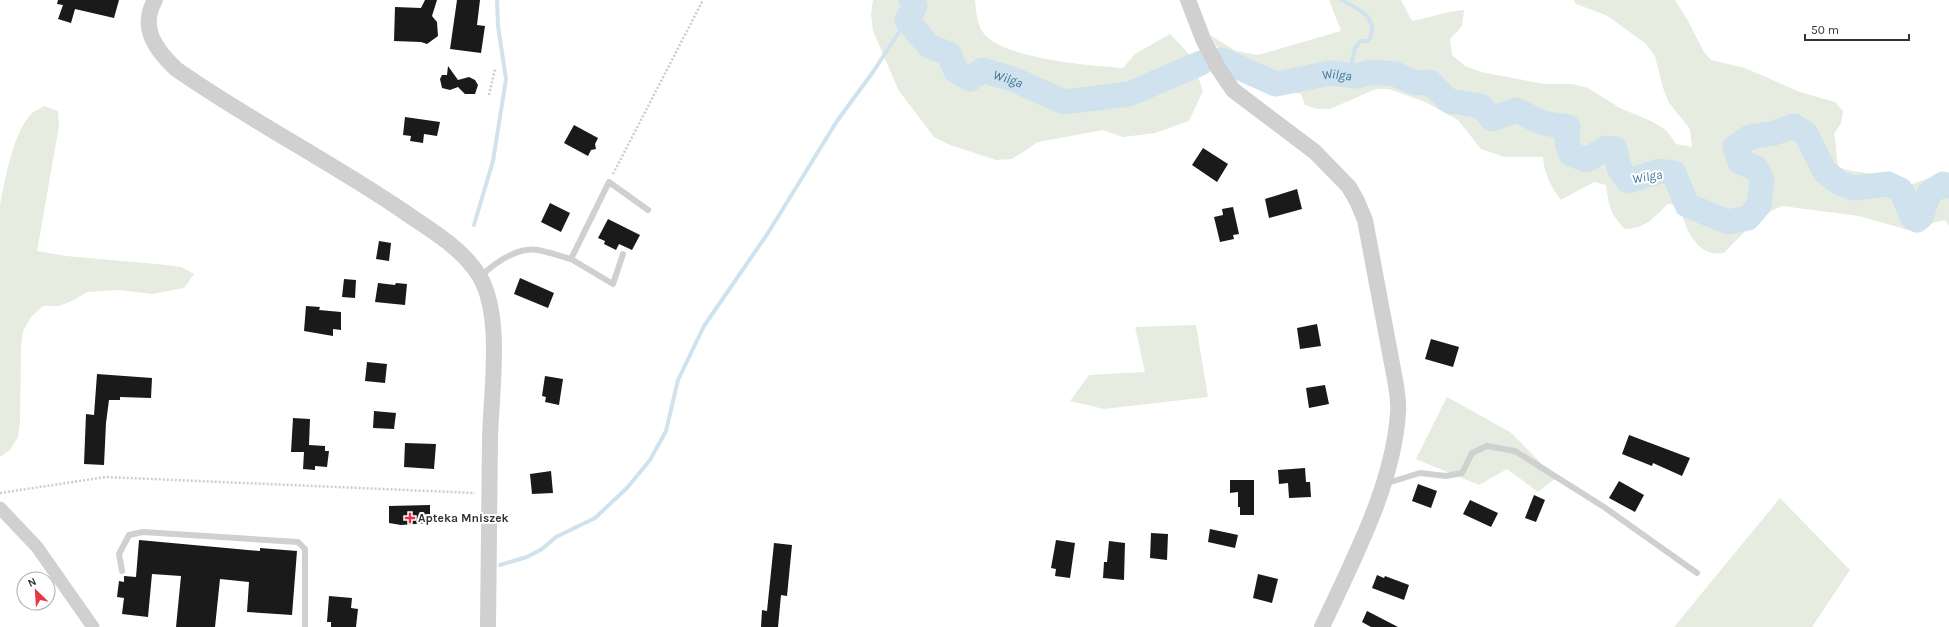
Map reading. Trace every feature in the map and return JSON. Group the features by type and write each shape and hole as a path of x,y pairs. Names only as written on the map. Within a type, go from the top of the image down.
{"street":[{"path":"155,0 150,15 150,34 160,55 176,69 372,190 444,239 464,258 480,278 490,306 494,338 489,494 488,627"},
{"path":"1188,0 1203,39 1218,68 1233,90 1314,152 1337,174 1349,187 1365,220 1396,385 1399,410 1392,453 1383,484 1361,542 1322,627"},
{"path":"0,508 37,547 93,627"}],"lane":[{"path":"571,259 609,182 648,210"},
{"path":"480,278 503,259 518,252 536,250 571,259 613,284 623,254"},
{"path":"1383,484 1420,473 1446,476 1462,473 1472,453 1486,446 1515,451 1604,508 1697,573"},
{"path":"122,571 119,554 129,535 143,532 298,542 305,549 305,627"}],"path":[{"path":"609,182 703,0"},
{"path":"489,95 495,68"},
{"path":"0,493 106,477 489,494"}],"shaded area":[{"path":"873,0 975,0 977,19 980,27 985,35 996,43 1011,50 1050,60 1071,63 1123,68 1135,54 1170,34 1191,56 1203,91 1189,121 1155,133 1123,137 1103,130 1038,142 1012,159 996,160 950,145 934,137 899,91 873,31 871,14"},
{"path":"1329,0 1401,0 1412,21 1464,10 1462,26 1450,39 1452,55 1465,66 1481,72 1544,84 1572,84 1588,88 1620,108 1653,122 1667,131 1676,144 1692,147 1690,129 1669,103 1663,88 1655,56 1645,43 1606,15 1576,4 1574,0 1675,0 1704,52 1711,60 1745,68 1800,92 1835,102 1843,111 1841,123 1834,134 1839,167 1876,175 1894,184 1900,185 1910,184 1937,176 1949,177 1949,226 1945,220 1920,228 1908,230 1859,216 1782,206 1758,220 1724,253 1712,253 1699,246 1690,234 1683,219 1680,205 1668,204 1654,218 1639,227 1625,229 1613,214 1608,199 1606,185 1594,182 1561,200 1549,180 1543,157 1505,157 1481,149 1458,120 1425,102 1389,89 1376,89 1330,109 1317,109 1305,105 1301,94 1289,91 1276,94 1253,86 1226,61 1210,35 1236,51 1258,55 1341,31"},
{"path":"44,106 58,111 59,126 37,251 66,256 181,267 194,274 184,288 152,294 119,290 87,292 74,300 59,306 43,306 31,317 23,331 21,346 20,422 18,437 10,450 0,457 0,205 4,183 19,133 31,114"},
{"path":"1196,325 1208,397 1104,409 1070,401 1089,375 1145,372 1135,327"},
{"path":"1447,397 1510,432 1556,478 1538,492 1507,469 1479,485 1416,459"},
{"path":"1780,498 1850,570 1812,627 1674,627"}],"building":[{"path":"58,0 119,0 114,18 75,9 71,23 58,19 63,5 57,4"},
{"path":"425,0 437,0 432,16 437,22 438,36 427,44 421,42 394,41 395,7 421,8"},
{"path":"457,0 480,0 477,25 485,26 481,53 450,49"},
{"path":"448,66 458,80 469,77 475,80 478,85 475,94 465,94 458,87 450,90 442,88 440,79 442,75 447,75"},
{"path":"405,117 440,122 437,136 424,134 423,143 410,141 411,136 403,135"},
{"path":"574,125 598,138 595,144 596,149 591,150 588,156 564,143"},
{"path":"1203,148 1228,164 1217,182 1192,165"},
{"path":"1297,189 1302,209 1269,218 1265,199"},
{"path":"550,203 570,213 561,232 541,222"},
{"path":"1233,207 1239,234 1233,235 1234,239 1220,242 1214,217 1223,215 1222,209"},
{"path":"608,219 640,235 632,250 619,244 616,250 604,244 605,241 598,238"},
{"path":"379,241 391,243 389,261 376,259"},
{"path":"520,278 554,293 548,308 514,294"},
{"path":"344,279 356,280 355,298 342,297"},
{"path":"378,283 395,285 396,283 407,284 405,305 375,302"},
{"path":"306,306 320,307 319,310 341,312 341,330 333,329 333,336 304,331"},
{"path":"1317,324 1321,346 1300,349 1297,328"},
{"path":"1431,339 1459,347 1453,367 1425,359"},
{"path":"367,362 387,364 385,383 365,381"},
{"path":"97,374 152,378 151,398 120,397 120,400 109,400 106,423 104,465 84,464 86,414 94,415"},
{"path":"545,376 563,379 559,405 545,402 546,397 542,396"},
{"path":"1325,385 1329,404 1309,408 1306,388"},
{"path":"374,411 396,413 394,429 373,428"},
{"path":"293,418 310,419 309,445 325,446 325,451 329,451 327,467 315,466 315,470 303,469 304,452 291,452"},
{"path":"1629,435 1690,458 1682,476 1653,463 1652,466 1622,454"},
{"path":"405,443 436,444 434,469 404,467"},
{"path":"1305,468 1306,482 1310,482 1311,497 1289,498 1288,483 1279,484 1278,470"},
{"path":"551,471 553,493 532,494 530,474"},
{"path":"1230,480 1254,480 1254,515 1240,515 1240,507 1238,507 1238,492 1230,493"},
{"path":"1619,481 1644,495 1635,512 1609,498"},
{"path":"1418,484 1437,491 1431,508 1412,501"},
{"path":"1534,495 1545,500 1536,522 1525,518"},
{"path":"1470,500 1498,513 1491,527 1463,514"},
{"path":"430,505 430,523 401,525 389,523 389,506"},
{"path":"1210,529 1238,535 1235,548 1208,542"},
{"path":"1151,533 1168,534 1167,560 1150,558"},
{"path":"139,540 260,551 260,548 297,551 292,615 247,612 249,582 220,579 215,627 176,627 181,576 152,574 148,617 122,614 124,598 117,597 119,581 124,582 124,576 136,577"},
{"path":"1056,540 1075,543 1070,578 1055,576 1056,569 1051,568"},
{"path":"1109,541 1125,543 1124,580 1103,578 1104,562 1107,562"},
{"path":"774,543 792,545 787,596 781,595 778,627 761,627 762,610 767,611"},
{"path":"1258,574 1278,579 1272,603 1253,598"},
{"path":"1377,575 1384,578 1385,576 1409,585 1404,600 1372,588"},
{"path":"329,596 352,598 351,608 358,609 356,627 331,627 331,622 327,622"},
{"path":"1367,611 1398,627 1371,627 1362,622"}],"waterway":[{"path":"474,225 493,161 506,79 498,26 497,0"},
{"name":"Wilga","path":"911,0 915,6 907,20 929,46 949,54 956,71 970,79 982,70 1015,80 1064,102 1129,94 1201,63"},
{"path":"1338,73 1352,62 1355,48 1361,41 1368,41 1372,32 1372,26 1367,16 1363,12 1342,0"},
{"path":"500,565 527,557 542,549 556,537 595,518 627,488 650,460 666,431 678,380 704,326 768,233 837,121 873,72 907,20"},
{"name":"Wilga","path":"1222,60 1276,84 1330,73 1356,76 1372,72 1395,74 1415,83 1430,82 1449,101 1481,106 1492,119 1516,110 1543,123 1568,127 1567,143 1571,154 1587,160 1606,148 1615,149 1619,168 1628,181 1660,171 1674,173 1687,205 1728,222 1748,218 1759,205 1762,180 1756,168 1740,162 1735,147 1750,137 1774,133 1794,126 1806,134 1825,172 1841,184 1855,188 1888,184 1901,190 1913,218 1917,220 1921,217 1929,193 1943,184 1949,186"}],"place":[{"name":"Apteka Mniszek","path":"410,518"}]}
